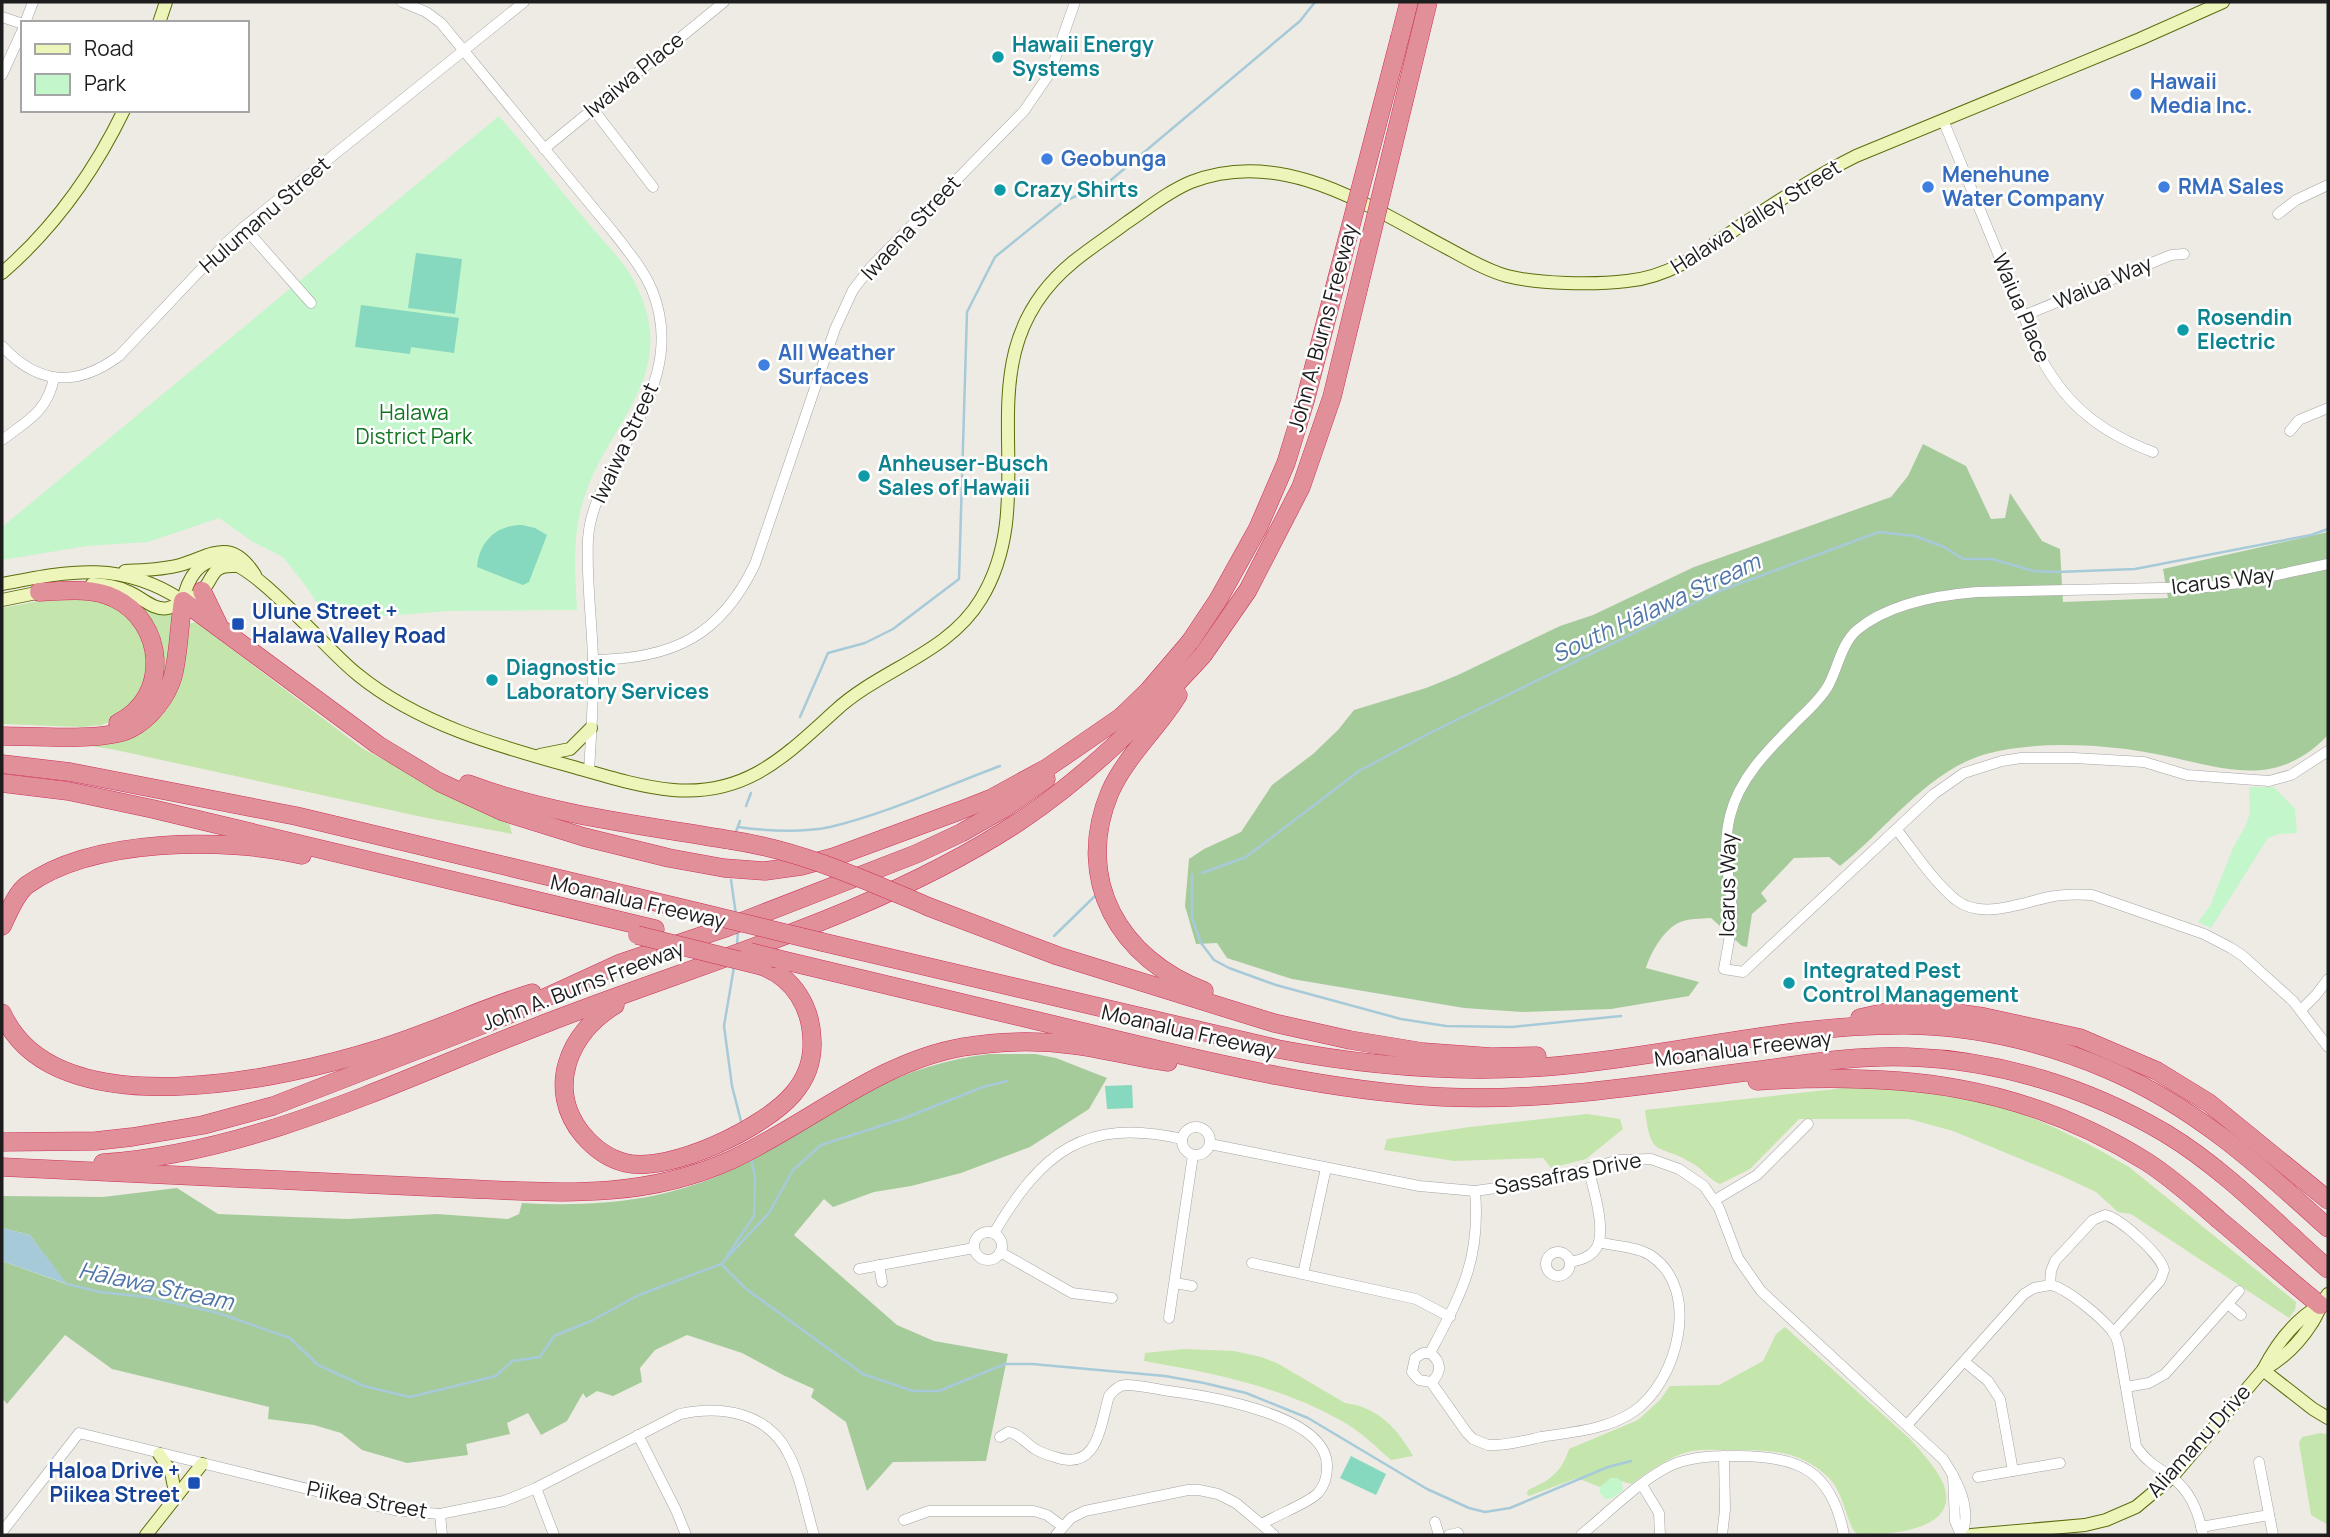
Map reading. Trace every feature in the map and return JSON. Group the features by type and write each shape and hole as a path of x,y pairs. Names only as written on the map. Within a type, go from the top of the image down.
{"highway":[{"name":"John A. Burns Freeway","path":"2,1139 96,1141 132,1138 203,1125 273,1106 505,1016 621,963 728,928 844,884 961,833 1031,791 1124,715 1149,690 1190,642 1218,600 1258,528 1286,463 1305,401 1409,2"},
{"name":"John A. Burns Freeway","path":"2,1166 114,1162 236,1140 297,1121 549,1022 751,947 904,885 1020,820 1101,758 1203,655 1248,590 1295,498 1332,397 1429,2"},
{"path":"202,591 220,627"},
{"path":"39,592 96,592 113,597 147,626 155,651 153,682 136,711 110,727 67,736"},
{"path":"2,736 104,735 128,730 145,719 161,701 173,677 183,601 405,763 439,782 504,812 584,837 669,858 765,872 786,870 824,860 992,798 1047,768 1124,715"},
{"path":"1203,655 1172,705 1125,767 1110,793 1099,836 1098,864 1105,895 1124,934 1154,965 1192,986 1304,1026 1423,1052"},
{"path":"341,717 460,781 491,793 595,817 779,849 806,857 1058,956 1274,1023 1350,1040 1423,1052 1491,1057 1714,1045"},
{"path":"2,753 39,756 121,770 296,816"},
{"name":"Moanalua Freeway","path":"2,764 70,772 296,816 1278,1049 1373,1065 1413,1069 1559,1066 1802,1032 1869,1026 1936,1027 2010,1038 2082,1059 2126,1078 2185,1109 2236,1146 2328,1228"},
{"name":"Moanalua Freeway","path":"2,783 68,791 153,808 655,929 770,962 1222,1065 1302,1080 1442,1097 1510,1097 1604,1090 1832,1060 1883,1057 1939,1059 2028,1074 2086,1094 2167,1134 2233,1185 2328,1269"},
{"path":"2,790 153,808"},
{"path":"2,908 24,887 64,864 103,853 174,845 226,844 468,885"},
{"path":"2,926 24,887"},
{"path":"540,902 638,935 770,962 800,996 810,1020 812,1045 808,1070 799,1087 785,1102 727,1139 675,1160 656,1165 627,1163 603,1153 585,1137 572,1118 564,1081 570,1053 593,1019 617,1004 711,962"},
{"path":"2,1013 19,1042 38,1057 84,1076 137,1086 214,1084 281,1074 353,1056 412,1038 496,1004 621,963"},
{"path":"1802,1032 1892,1011 1942,1012 1984,1017 2080,1038 2157,1071 2209,1103 2328,1200"},
{"path":"2,1166 589,1193 666,1183 707,1170 769,1140 890,1072 939,1053 986,1044 1035,1041 1075,1045 1139,1058 1302,1080"},
{"path":"1604,1090 1807,1078 1862,1078 1936,1084 2012,1100 2088,1130 2147,1163 2326,1301"}],"street":[{"path":"26,21 33,2"},
{"path":"160,21 166,2"},
{"name":"Iwaiwa Street","path":"402,2 426,12 440,23 638,265 652,291 662,334 661,362 651,397 607,478 592,514 589,539 593,660 589,772"},
{"name":"Hulumanu Street","path":"2,346 16,361 34,373 54,378 86,375 101,369 119,356 244,227 524,2"},
{"name":"Iwaiwa Place","path":"544,149 724,2"},
{"name":"Iwaena Street","path":"593,660 658,654 679,645 714,623 741,592 755,564 835,329 853,290 870,268 1024,111 1050,73 1075,2"},
{"name":"Halawa Valley Street","path":"183,601 191,575 209,562 228,561 255,576 334,655 360,677 389,697 435,721 533,756 589,772 673,790 706,789 747,778 786,755 841,705 939,643 969,616 981,600 1004,544 1009,384 1015,346 1027,317 1043,291 1076,259 1180,187 1206,177 1238,172 1299,177 1339,191 1477,264 1508,276 1546,281 1621,282 1648,278 1672,270 1815,177 1873,149 2140,40 2224,2"},
{"path":"2,16 21,24"},
{"path":"2,75 21,32"},
{"path":"593,109 653,187"},
{"path":"2,272 27,251 66,206 97,160 123,112"},
{"name":"Waiua Place","path":"1942,120 2050,374 2070,401 2110,432 2153,452"},
{"path":"2278,214 2296,200 2328,185"},
{"path":"244,227 311,303"},
{"name":"Waiua Way","path":"2024,316 2171,255 2183,254"},
{"path":"2,440 45,404 54,378"},
{"path":"2290,431 2299,420 2328,408"},
{"path":"2,584 81,570 114,572 166,568 219,552 231,553 245,560 255,576"},
{"name":"Icarus Way","path":"2328,564 2239,583 2206,587 1977,592 1940,596 1909,604 1857,630 1844,649 1828,686 1813,705 1760,758 1748,776 1731,813 1724,844 1732,913 1724,969 1743,972 1934,794 1964,773 2021,758 2074,758 2144,762 2188,775 2269,781 2291,775 2328,751"},
{"path":"2,600 73,585 92,584 128,591 162,608 169,608 202,591 213,573 227,566 237,566"},
{"path":"114,572 155,584 183,601"},
{"path":"533,756 570,749 591,728"},
{"path":"1896,830 1947,891 1967,907 1993,909 2073,894 2102,896 2204,933 2243,956 2301,1010 2328,1047"},
{"path":"2301,1010 2328,979"},
{"path":"1714,1200 1757,1175 1808,1124"},
{"name":"Sassafras Drive","path":"1112,1298 1072,1293 1000,1252 994,1258 986,1260 978,1256 974,1248 978,1236 986,1232 994,1233 1030,1178 1052,1158 1077,1143 1104,1134 1128,1131 1182,1139 1190,1129 1199,1128 1206,1132 1210,1144 1419,1186 1475,1191 1536,1182 1629,1158 1671,1164 1697,1179 1714,1200 1738,1258 1761,1291 1943,1459 1953,1474 1955,1521 1962,1535"},
{"path":"1182,1139 1186,1151 1194,1155 1206,1152 1210,1144"},
{"path":"1170,1318 1194,1155"},
{"path":"1303,1274 1326,1168"},
{"path":"1570,1262 1589,1256 1599,1242 1599,1215 1588,1168"},
{"path":"1430,1353 1465,1285 1473,1254 1476,1226 1475,1191"},
{"path":"2050,1285 2053,1264 2093,1220 2105,1215 2116,1219 2158,1256 2164,1270 2160,1281 2113,1332"},
{"path":"994,1233 1002,1244 1000,1252"},
{"path":"1431,1382 1437,1377 1440,1367 1437,1358 1430,1353 1418,1355 1412,1367 1419,1380 1431,1382 1467,1433 1473,1439 1488,1445 1604,1426 1619,1421 1643,1405 1669,1368 1681,1318 1678,1295 1665,1270 1649,1255 1599,1242"},
{"name":"Sassafras Drive","path":"859,1269 974,1248"},
{"path":"1252,1263 1416,1299 1450,1317"},
{"path":"879,1265 882,1282"},
{"path":"1175,1283 1192,1286"},
{"path":"1908,1425 2024,1294 2034,1287 2061,1287 2113,1332 2119,1348 2136,1446 2145,1457 2172,1477 2193,1501 2202,1531 2269,1515"},
{"path":"2126,1387 2149,1383 2165,1374 2239,1291"},
{"path":"2263,1370 2281,1360 2312,1323 2326,1301"},
{"path":"2228,1304 2241,1315"},
{"path":"1965,1362 1987,1381 2000,1399 2012,1471"},
{"name":"Aliamanu Drive","path":"1971,1535 2038,1532 2085,1525 2121,1514 2150,1497 2172,1477 2263,1370 2328,1418"},
{"path":"1000,1437 1008,1432 1014,1433 1043,1454 1065,1461 1081,1459 1093,1449 1109,1396 1120,1386 1126,1385 1183,1392 1262,1410 1305,1431 1314,1439 1328,1464 1327,1476 1318,1493 1309,1501 1279,1513 1262,1524"},
{"name":"Piikea Street","path":"2,1532 79,1433 394,1510 440,1514 485,1507 536,1488 680,1414 696,1410 724,1410 757,1420 788,1452 814,1535"},
{"path":"638,1435 676,1510 685,1535"},
{"path":"159,1454 172,1472 176,1497"},
{"path":"1721,1535 1726,1510 1724,1456"},
{"path":"1581,1535 1642,1485 1674,1464 1724,1456 1769,1457 1799,1465 1825,1486 1833,1498 1844,1535"},
{"path":"2259,1462 2273,1535"},
{"path":"1978,1477 2060,1463"},
{"path":"146,1535 202,1464"},
{"path":"1642,1485 1659,1513 1660,1535"},
{"path":"536,1488 554,1535"},
{"path":"904,1520 929,1511 1034,1511 1047,1515 1059,1531 1074,1515 1085,1510 1188,1490 1210,1492 1225,1497 1246,1510 1274,1535"},
{"path":"440,1514 442,1535"},
{"path":"1435,1522 1439,1535"}],"green space":[{"name":"Halawa District Park","path":"499,116 624,266 634,281 647,314 650,343 646,370 637,395 595,470 580,512 575,554 577,610 450,611 328,620 283,557 253,542 219,518 148,542 87,546 2,560 2,527"},
{"path":"416,253 462,259 455,314 408,308"},
{"path":"361,305 459,318 454,353 411,347 410,354 355,347"},
{"path":"1923,444 1966,466 1991,519 2005,518 2010,493 2042,541 2060,549 2063,602 2168,598 2163,569 2328,532 2328,735 2307,753 2285,765 2263,770 2218,767 2126,749 2065,745 2004,750 1965,762 1926,787 1840,866 1829,857 1794,858 1761,893 1767,901 1752,914 1747,947 1742,946 1711,918 1686,920 1667,931 1658,942 1646,968 1699,982 1689,996 1611,1009 1522,1012 1464,1008 1292,979 1227,958 1217,943 1196,944 1185,906 1189,859 1241,832 1272,785 1313,754 1354,710 1426,688 1458,675 1560,626 1593,615 1694,567 1891,497 1908,476"},
{"path":"522,525 547,535 529,582 523,585 477,567 481,550 490,537 504,528"},
{"path":"59,597 103,600 139,625 150,663 137,701 115,719 102,725 81,727 2,724 2,608"},
{"path":"144,607 154,613 175,614 166,682 151,699 141,611"},
{"path":"196,622 362,748 462,802 508,818 512,834 116,750 66,742 130,735 153,724 172,701 177,688 185,625"},
{"path":"2249,787 2274,787 2295,809 2297,833 2268,838 2211,928 2198,922 2210,906 2233,848 2246,825 2250,813"},
{"path":"989,1054 1035,1054 1056,1058 1107,1078 1089,1109 1030,1147 961,1173 874,1192 833,1207 824,1199 794,1235 897,1325 934,1341 1008,1354 986,1461 893,1462 867,1491 846,1422 811,1397 814,1389 742,1353 687,1335 655,1350 640,1368 642,1382 613,1396 597,1391 586,1398 583,1393 567,1421 541,1435 528,1413 507,1423 510,1434 466,1444 468,1455 407,1463 362,1450 341,1433 314,1425 268,1419 269,1407 112,1369 65,1335 7,1404 2,1398 2,1261 66,1284 30,1235 2,1228 2,1196 103,1197 177,1188 218,1214 347,1219 437,1214 508,1219 519,1214 522,1203 600,1203 650,1196 700,1183 744,1164 853,1099 886,1083 915,1071"},
{"path":"1132,1085 1133,1108 1107,1109 1105,1086"},
{"path":"1863,1086 1965,1097 2029,1117 2090,1145 2129,1167 2296,1302 2295,1310 2289,1318 2131,1214 2118,1212 2096,1192 1953,1131 1909,1119 1799,1119 1750,1169 1720,1184 1692,1163 1658,1147 1653,1143 1647,1126 1645,1110"},
{"path":"1587,1114 1620,1119 1623,1129 1586,1159 1551,1168 1543,1158 1454,1161 1384,1150 1387,1139"},
{"path":"1785,1327 1910,1439 1932,1465 1943,1483 1946,1499 1942,1512 1932,1521 1902,1531 1857,1534 1834,1485 1818,1468 1795,1456 1757,1450 1692,1451 1668,1460 1631,1484 1611,1478 1600,1487 1577,1478 1529,1496 1527,1494 1528,1490 1558,1470 1569,1449 1638,1420 1660,1400 1670,1386 1719,1385 1763,1361 1776,1334"},
{"path":"1184,1349 1234,1351 1277,1363 1345,1403 1377,1414 1394,1428 1413,1456 1391,1460 1347,1424 1293,1398 1245,1382 1144,1361 1145,1353"},
{"path":"2328,1434 2328,1525 2311,1515 2299,1443 2302,1437"},
{"path":"1351,1456 1386,1474 1376,1495 1340,1478"},
{"path":"1611,1478 1618,1478 1623,1490 1613,1498 1605,1499 1600,1493 1600,1487"}],"water":[{"path":"2,1228 30,1235 67,1284 2,1261"}],"waterway":[{"path":"800,717 828,653 865,643 893,629 959,579 967,312 995,257 1063,202 1111,180 1300,21 1315,2"},
{"name":"South Hālawa Stream","path":"1202,873 1246,857 1359,771 1426,735 1717,592 1879,532 1915,536 1944,547 1963,559 1992,559 2034,571 2057,572 2135,569 2311,535 2328,529"},
{"path":"738,827 784,831 830,827 894,807 1000,766"},
{"path":"746,806 751,793"},
{"path":"735,834 740,821"},
{"path":"1192,875 1192,918 1201,943 1214,960 1276,985 1401,1019 1446,1026 1512,1027 1621,1016"},
{"path":"731,880 736,915"},
{"name":"South Hālawa Stream","path":"1054,936 1096,895"},
{"path":"737,946 738,929"},
{"path":"734,967 724,1026 732,1086 742,1125"},
{"name":"Hālawa Stream","path":"67,1284 100,1292 147,1297 218,1313 290,1338 318,1365 364,1386 410,1397 496,1376 512,1361 540,1357 554,1336 591,1321 639,1295 721,1264 769,1213 793,1170 821,1145 902,1119 983,1087 1007,1081"},
{"path":"727,1256 754,1216 755,1177 751,1159"},
{"path":"721,1264 745,1288 863,1374 913,1391 939,1391 1005,1364 1165,1376 1204,1383 1246,1393 1308,1418 1427,1489 1469,1508 1485,1512 1510,1508 1608,1467 1631,1461"}],"place":[{"name":"Hawaii Energy Systems","path":"998,57"},
{"name":"Hawaii Media Inc.","path":"2136,94"},
{"name":"Geobunga","path":"1047,159"},
{"name":"Menehune Water Company","path":"1928,187"},
{"name":"RMA Sales","path":"2164,187"},
{"name":"Crazy Shirts","path":"1000,190"},
{"name":"Rosendin Electric","path":"2183,330"},
{"name":"All Weather Surfaces","path":"764,365"},
{"name":"Anheuser-Busch Sales of Hawaii","path":"864,476"},
{"name":"Ulune Street + Halawa Valley Road","path":"238,624"},
{"name":"Diagnostic Laboratory Services","path":"492,680"},
{"name":"Integrated Pest Control Management","path":"1789,983"},
{"name":"Haloa Drive + Piikea Street","path":"194,1483"}]}
